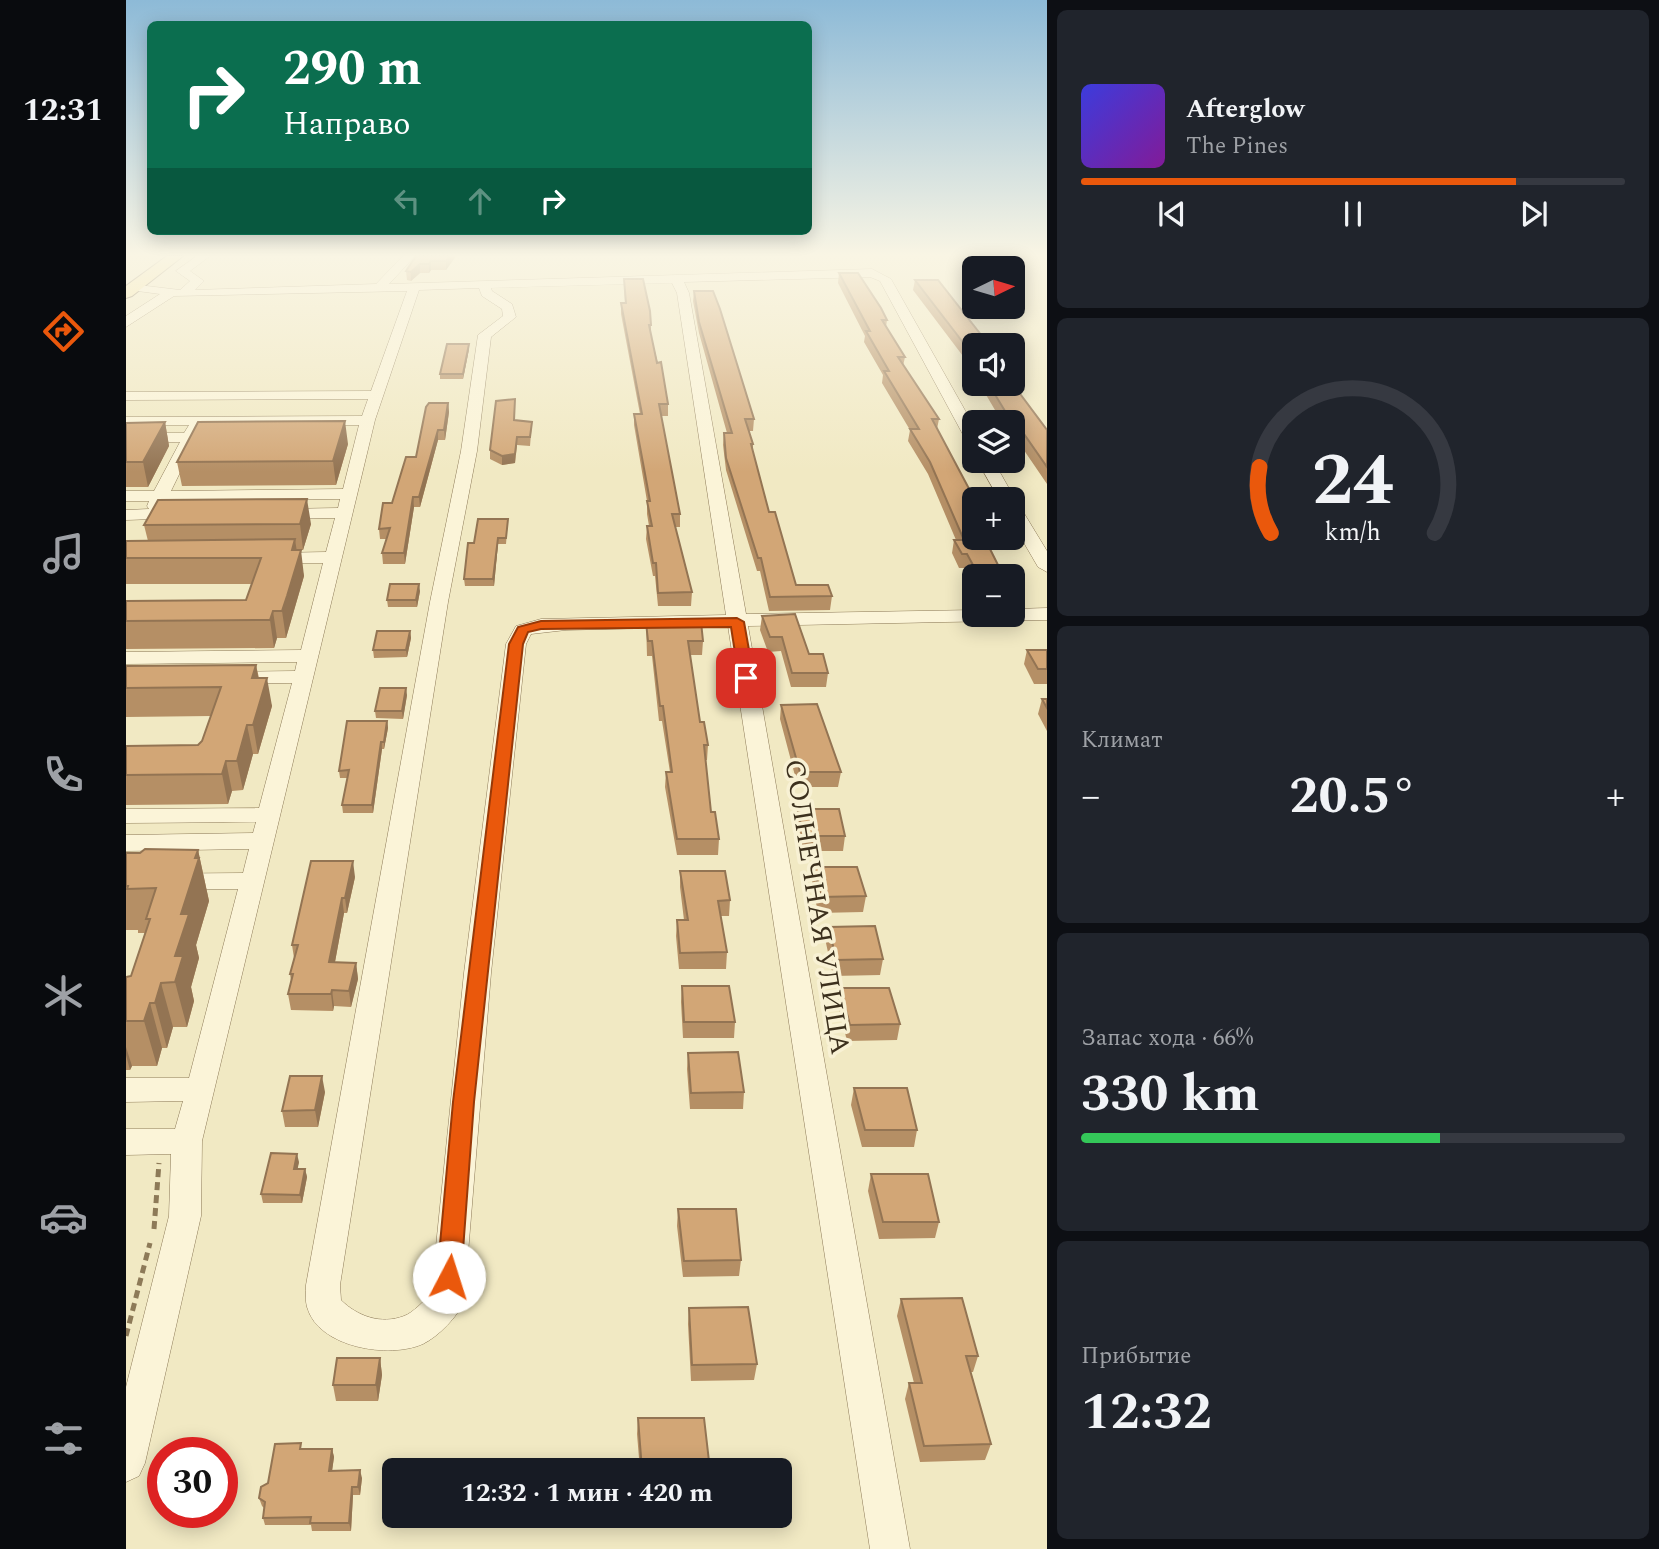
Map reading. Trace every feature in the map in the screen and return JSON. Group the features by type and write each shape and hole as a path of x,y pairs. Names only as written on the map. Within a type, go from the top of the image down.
{"street":[{"path":"126,1090 201,1089 366,428 400,328"},
{"path":"495,328 485,335 469,451 439,602 323,1286 324,1306 342,1325 369,1334 390,1335 414,1331 447,1302 463,1102 493,824 516,644 523,630 541,625 566,624 1046,614"},
{"name":"СОЛНЕЧНАЯ УЛИЦА","path":"689,328 890,1549"},
{"path":"912,328 962,418"},
{"path":"150,514 213,395"},
{"path":"126,396 377,395"},
{"path":"324,436 366,428"},
{"path":"126,438 242,437"},
{"path":"261,514 344,513"},
{"path":"126,515 191,514"},
{"path":"1025,530 1046,567"},
{"path":"250,558 333,557"},
{"path":"126,658 309,656"},
{"path":"208,678 304,677"},
{"path":"126,816 267,828"},
{"path":"126,843 267,828"},
{"path":"126,882 253,881"},
{"path":"126,1463 185,1216 174,1141"}],"lane":[{"path":"126,421 366,428"},
{"path":"126,496 349,494"},
{"path":"126,1142 174,1141 201,1089"}],"path":[{"path":"126,1336 174,1141"}],"building":[{"path":"626,328 650,328 657,363 661,362 668,404 659,404 680,514 672,514 692,592 658,593 656,563 653,563 647,526 652,526 647,501 650,501 634,414 642,414"},
{"path":"701,328 726,328 754,419 745,419 769,512 775,512 796,585 828,585 832,596 770,597 761,558 758,558 726,458 724,433 732,433"},
{"path":"869,328 887,328 905,357 898,357 939,419 932,419 968,487 962,487 962,535 930,462 910,429 919,429 884,371 889,371 866,331 870,331"},
{"path":"952,328 976,328 980,333 962,333 962,341"},
{"path":"447,344 469,344 463,374 440,374"},
{"path":"996,396 1022,396 1047,430 1047,467 1025,435 1025,410 1004,410"},
{"path":"515,399 514,420 532,422 530,437 517,437 515,454 502,456 490,450 496,401"},
{"path":"429,403 448,403 444,430 438,430 419,497 413,497 404,553 382,553 390,528 379,529 383,503 392,503 406,457 416,457"},
{"path":"345,421 333,461 177,462 198,422"},
{"path":"165,422 143,462 126,462 126,423"},
{"path":"307,499 300,524 144,525 158,500"},
{"path":"478,519 508,519 506,538 498,538 493,579 464,579 468,543 474,543"},
{"path":"295,539 292,550 301,550 287,596 282,611 273,611 270,620 126,621 126,601 246,600 261,558 126,558 126,541"},
{"path":"954,540 962,540 962,550 990,550 998,564 972,564 967,554 962,554"},
{"path":"390,584 419,584 416,600 387,600"},
{"path":"795,614 809,654 823,654 828,673 792,673 782,637 770,637 762,616"},
{"path":"646,622 701,622 703,641 688,641 700,722 704,722 708,745 704,745 711,812 715,812 719,839 677,839 666,772 672,772 663,706 660,706 652,641 648,641"},
{"path":"377,631 410,631 406,650 373,650"},
{"path":"1027,650 1047,650 1047,669 1038,669"},
{"path":"256,665 252,678 267,678 253,725 247,725 237,761 226,761 222,774 126,775 126,746 198,745 202,741 221,687 126,688 126,666"},
{"path":"380,688 406,688 402,711 375,711"},
{"path":"817,704 841,772 800,772 781,705"},
{"path":"347,721 387,721 384,742 381,742 372,805 342,805 349,770 339,771"},
{"path":"797,809 839,809 845,836 804,836"},
{"path":"145,849 198,850 195,858 199,858 181,914 189,914 175,956 183,956 175,982 161,983 155,1003 150,1003 144,1021 126,1021 126,977 131,976 150,919 146,919 156,888 127,889 126,853 140,853"},
{"path":"311,861 353,861 345,898 342,898 329,962 356,963 349,991 332,990 331,994 288,994 298,945 292,945"},
{"path":"814,867 857,867 866,896 821,897"},
{"path":"680,871 725,871 730,900 718,901 727,952 680,953 677,920 688,920"},
{"path":"875,926 883,959 836,960 829,927"},
{"path":"682,986 729,986 735,1022 684,1022"},
{"path":"840,988 889,988 900,1024 850,1025"},
{"path":"738,1052 744,1092 691,1093 688,1053"},
{"path":"290,1076 322,1076 315,1110 282,1111"},
{"path":"854,1088 907,1088 917,1130 865,1130"},
{"path":"271,1153 297,1154 294,1169 305,1169 300,1195 261,1194"},
{"path":"871,1174 928,1174 939,1222 883,1222"},
{"path":"678,1209 736,1209 741,1260 684,1261"},
{"path":"962,1298 978,1356 966,1356 991,1444 924,1446 909,1383 922,1383 901,1299"},
{"path":"748,1307 757,1364 692,1365 689,1308"},
{"path":"337,1358 380,1358 376,1385 333,1385"},
{"path":"638,1418 704,1418 709,1458 641,1458"},
{"path":"301,1443 300,1449 332,1449 329,1471 360,1470 358,1487 352,1487 349,1523 310,1523 311,1517 263,1518 265,1502 259,1498 261,1487 268,1483 275,1444"}],"route":[{"path":"449,1277 463,1102 516,644 523,630 541,625 737,622 746,678"}]}
